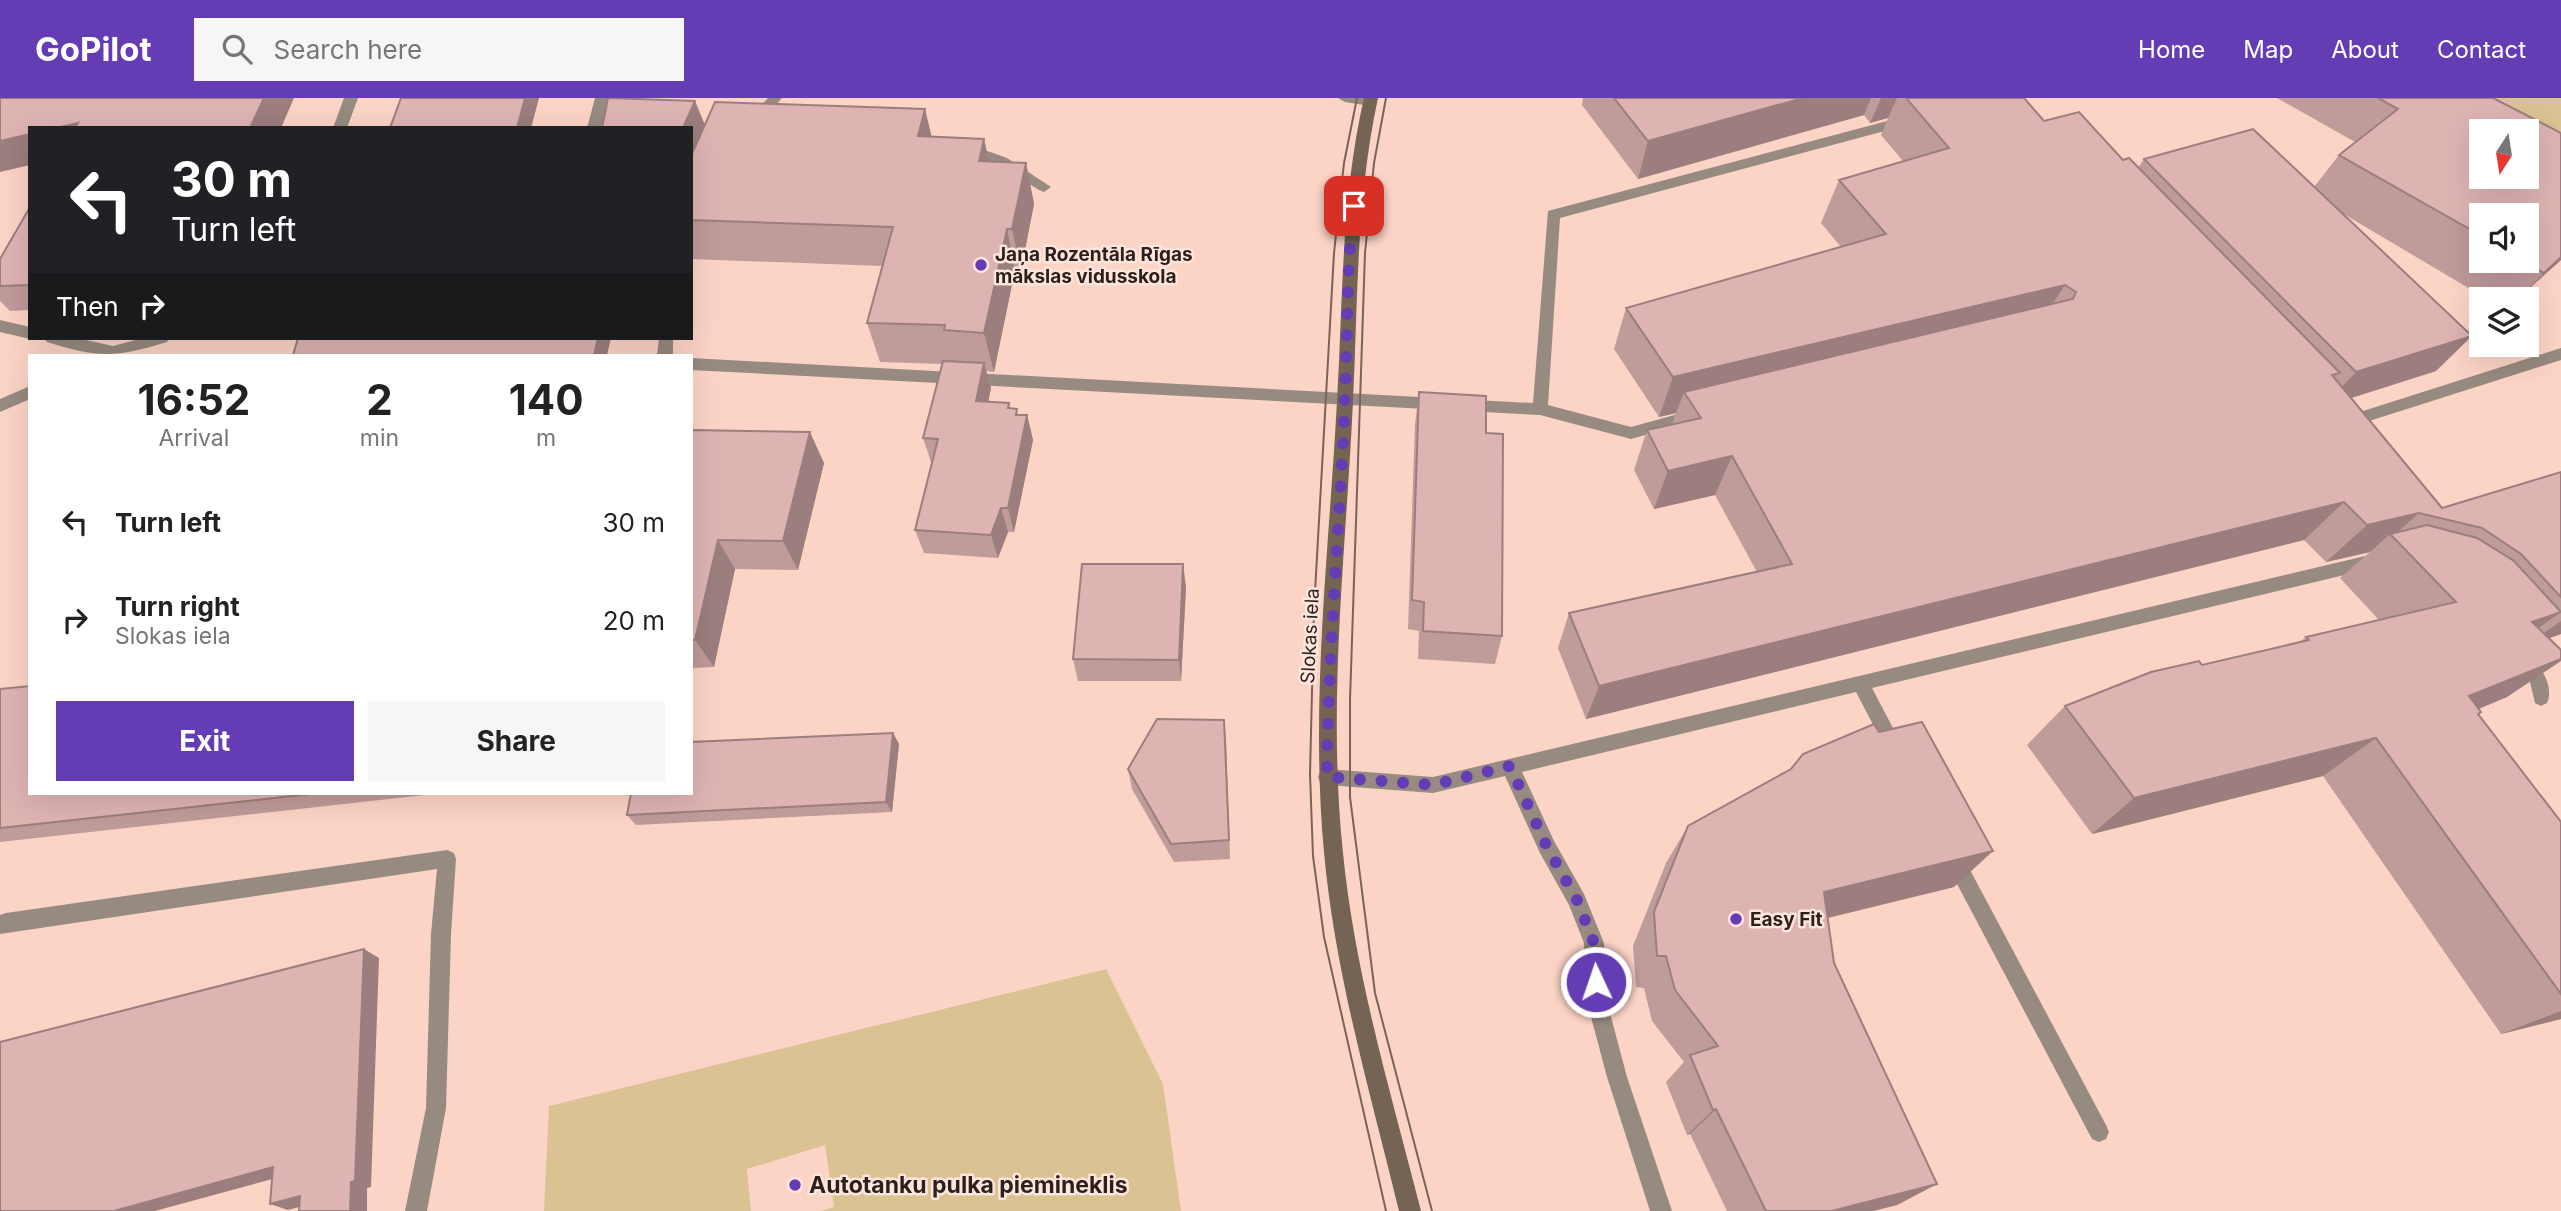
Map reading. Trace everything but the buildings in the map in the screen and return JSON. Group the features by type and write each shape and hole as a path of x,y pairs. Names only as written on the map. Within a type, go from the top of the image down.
{"street":[{"name":"Slokas iela","path":"1371,100 1349,249 1345,398 1328,688 1327,777 1333,855 1348,944 1410,1211"}],"lane":[{"path":"341,126 351,98"},
{"path":"595,126 602,98"},
{"path":"760,132 768,106 775,98"},
{"path":"1345,98 1371,100"},
{"path":"1540,409 1553,215 1924,116"},
{"path":"948,143 1002,161 1044,187"},
{"path":"0,326 28,332"},
{"path":"59,340 107,353 155,340"},
{"path":"2329,427 2561,354"},
{"path":"693,364 1540,409 1631,433 1718,410"},
{"path":"0,407 28,393"},
{"path":"1327,777 1433,785 2376,560 2390,563"},
{"path":"2511,648 2538,679 2541,698"},
{"path":"1860,683 1905,768"},
{"path":"1510,766 1547,847 1577,900 1594,943 1597,1002 1617,1077 1661,1211"},
{"path":"1944,840 2099,1132"},
{"path":"0,926 6,922 447,859 441,933 436,1108 416,1211"}],"shaded area":[{"path":"2443,98 2561,98 2561,166 2539,143 2539,119 2496,119"},
{"path":"1106,969 1163,1084 1181,1211 820,1211 834,1207 825,1145 747,1169 751,1211 544,1211 549,1106"}],"tram line":[{"path":"1357,98 1344,163 1334,253 1314,610 1310,774 1313,856 1324,937 1386,1211"},
{"path":"1386,98 1374,163 1365,253 1350,700 1350,797 1375,993 1432,1211"}],"place":[{"name":"Jaņa Rozentāla Rīgas mākslas vidusskola","path":"981,265"},
{"name":"Easy Fit","path":"1736,919"},
{"name":"Autotanku pulka piemineklis","path":"795,1185"}],"route":[{"path":"1354,206 1349,249 1345,398 1328,688 1327,777 1349,776 1433,785 1510,766 1547,847 1577,900 1594,943 1596,982"}]}
